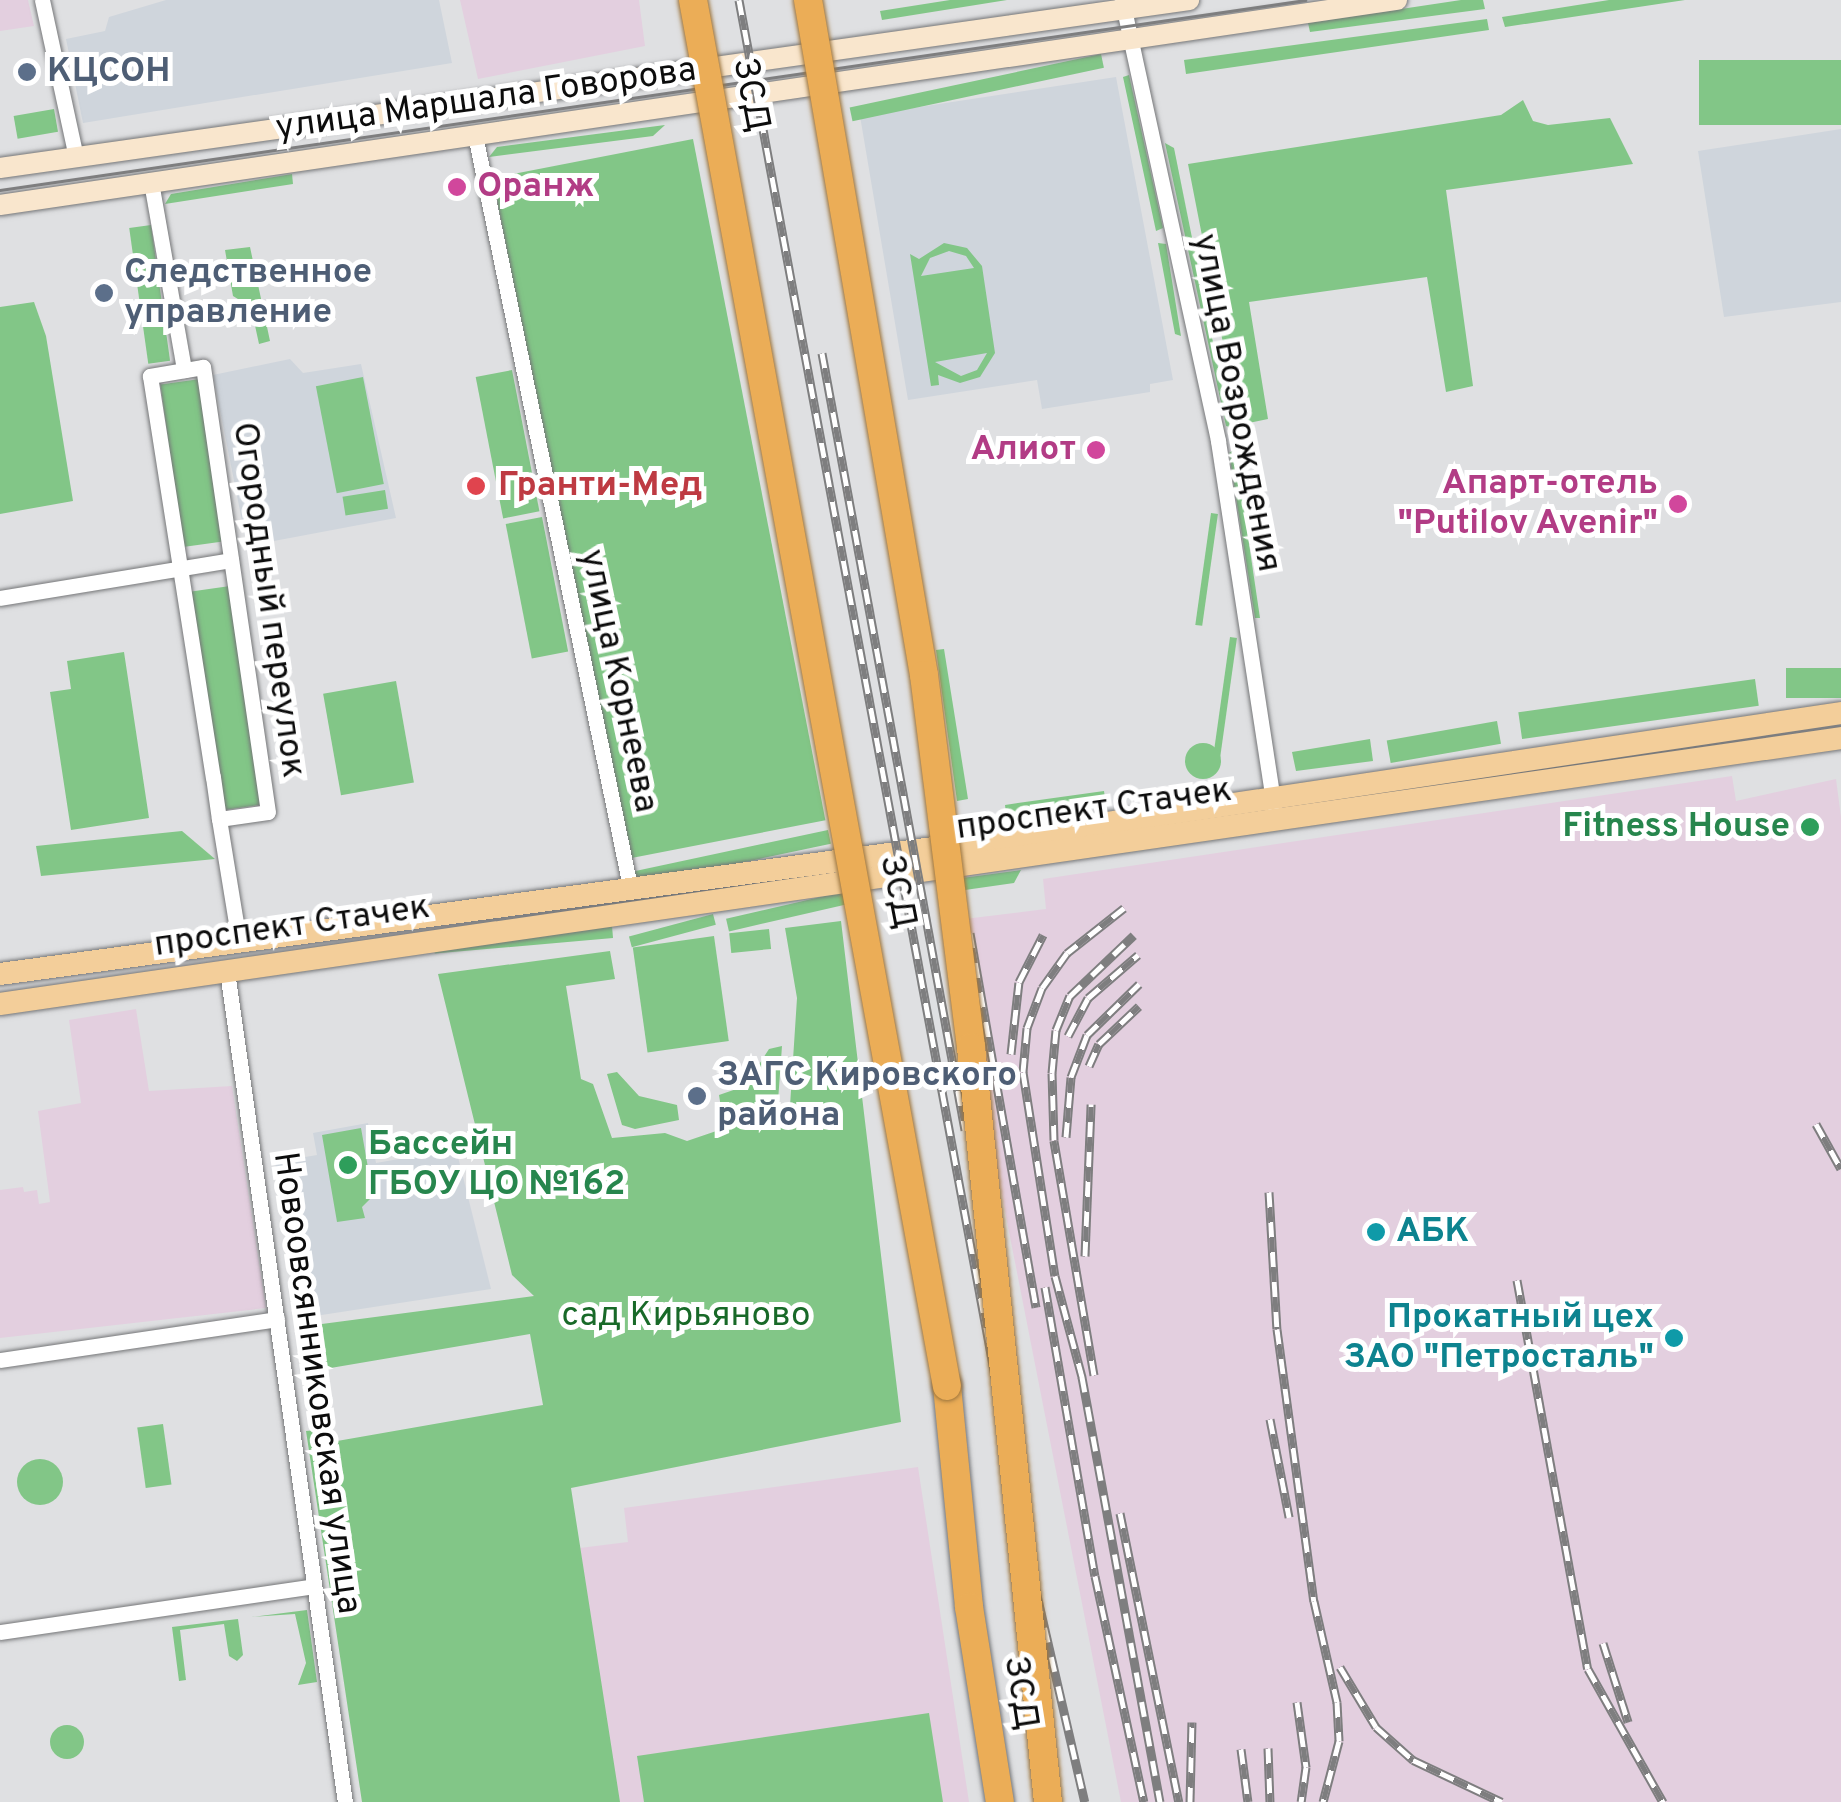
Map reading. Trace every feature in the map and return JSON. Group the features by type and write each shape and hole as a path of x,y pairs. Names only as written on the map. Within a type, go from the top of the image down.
{"highway":[{"name":"ЗСД","path":"693,0 944,1367 968,1607 1000,1802"},
{"name":"ЗСД","path":"808,0 924,675 971,1047 1048,1802"}],"main road":[{"name":"улица Маршала Говорова","path":"0,168 1123,5 1189,0"},
{"name":"улица Маршала Говорова","path":"0,204 1397,0"},
{"name":"проспект Стачек","path":"0,1004 1274,809 1841,713"},
{"name":"проспект Стачек","path":"0,974 630,887 1841,738"}],"street":[{"path":"42,0 76,157"},
{"name":"улица Возрождения","path":"1123,5 1218,441 1274,809"},
{"name":"улица Корнеева","path":"475,135 630,887"},
{"path":"152,182 184,370"},
{"name":"Огородный переулок","path":"220,819 268,812 203,367 150,376 239,941"},
{"path":"0,598 180,572 231,560"},
{"name":"Новоовсянниковская улица","path":"227,972 345,1802"},
{"path":"0,1360 276,1319"},
{"path":"0,1632 314,1586"}],"shaded area":[{"path":"0,0 28,0 34,26 0,31"},
{"path":"166,0 439,0 452,63 83,123 66,39 105,31 109,17"},
{"path":"460,0 639,0 645,46 478,79"},
{"path":"1116,77 1173,380 1150,384 1150,392 1042,409 1037,380 908,400 860,116"},
{"path":"1841,129 1841,302 1724,317 1698,151"},
{"path":"290,359 303,373 361,364 396,518 247,546 213,375"},
{"path":"1732,776 1736,801 1836,779 1841,817 1841,1802 1121,1802 948,921 1046,909 1043,879"},
{"path":"136,1009 149,1091 232,1086 266,1308 0,1338 0,1190 37,1190 39,1204 50,1202 38,1111 81,1103 69,1020"},
{"path":"368,1123 376,1163 456,1149 491,1289 302,1318 275,1162 317,1155 313,1133"},
{"path":"918,1467 969,1802 619,1802 580,1548 628,1542 624,1508"}],"green space":[{"path":"950,0 1007,0 882,20 880,11"},
{"path":"1483,0 1485,9 1310,32 1308,23"},
{"path":"1609,0 1685,0 1505,27 1502,17"},
{"path":"1487,19 1489,30 1186,74 1184,60"},
{"path":"1101,54 1104,68 853,121 850,107"},
{"path":"1699,60 1841,60 1841,125 1699,125"},
{"path":"1129,75 1163,228 1156,231 1123,77"},
{"path":"1523,100 1533,121 1548,125 1610,118 1633,164 1446,190 1473,386 1446,392 1427,277 1249,302 1268,419 1239,425 1188,164 1501,115"},
{"path":"54,109 58,132 18,139 14,116"},
{"path":"665,125 653,136 489,157 497,147"},
{"path":"693,139 825,820 625,859 493,178"},
{"path":"1165,143 1174,148 1230,427 1226,426"},
{"path":"292,174 293,184 165,204 171,194"},
{"path":"151,225 170,361 148,364 129,228"},
{"path":"944,243 967,248 982,266 995,353 980,377 960,383 938,375 939,385 931,386 910,254 919,259","holes":["949,251 966,256 974,268 921,276 930,258","987,353 977,370 961,376 935,362"]},
{"path":"1158,243 1166,244 1181,336 1175,334"},
{"path":"250,247 270,341 259,344 251,307 233,296 225,250"},
{"path":"34,302 46,336 73,501 0,514 0,307"},
{"path":"512,370 539,511 503,518 476,377"},
{"path":"363,377 384,484 337,493 316,386"},
{"path":"200,379 223,541 183,547 160,385"},
{"path":"1235,449 1260,618 1255,618 1229,453"},
{"path":"385,490 388,509 346,515 343,497"},
{"path":"1211,513 1218,514 1202,626 1195,625"},
{"path":"542,517 568,651 532,659 506,524"},
{"path":"230,586 261,805 222,810 191,591"},
{"path":"1230,637 1237,638 1219,767 1212,766"},
{"path":"944,649 968,799 957,801 936,650"},
{"path":"124,652 149,818 71,830 50,692 71,689 67,661"},
{"path":"1786,668 1841,668 1841,698 1786,698"},
{"path":"1755,679 1759,706 1522,739 1518,712"},
{"path":"396,681 414,782 341,795 323,694"},
{"path":"1497,721 1501,744 1391,763 1387,740"},
{"path":"1370,739 1373,761 1296,771 1292,752"},
{"path":"1203,743 1216,748 1221,761 1216,774 1203,779 1190,774 1185,761 1190,748"},
{"path":"1104,791 1106,806 1007,820 1005,805"},
{"path":"828,830 831,844 637,885 634,871"},
{"path":"182,831 215,859 41,876 36,846"},
{"path":"1021,870 1014,883 965,890 962,878"},
{"path":"842,892 845,905 729,931 726,919"},
{"path":"713,914 716,925 632,947 629,937"},
{"name":"сад Кирьяново","path":"841,921 901,1422 571,1488 620,1802 362,1802 306,1431 317,1430 320,1444 543,1405 530,1334 307,1372 299,1327 534,1296 512,1275 438,974 610,951 615,979 566,986 581,1079 593,1084 612,1138 665,1133 687,1141 790,1106 797,998 785,928"},
{"path":"612,926 613,938 435,954 434,942"},
{"path":"769,929 771,949 731,953 729,933"},
{"path":"714,936 729,1041 648,1052 633,947"},
{"path":"782,1046 778,1101 722,1114 719,1095 745,1086 769,1049"},
{"path":"617,1072 639,1096 677,1105 679,1120 635,1129 622,1125 607,1074"},
{"name":"Бассейн ГБОУ ЦО №162","path":"361,1128 373,1196 362,1207 365,1218 337,1222 322,1135"},
{"path":"163,1424 171,1484 146,1488 137,1428"},
{"path":"40,1459 56,1466 63,1482 56,1498 40,1505 24,1498 17,1482 24,1466"},
{"path":"307,1610 317,1682 298,1685 306,1663 295,1614 251,1617"},
{"path":"238,1619 243,1655 237,1661 229,1656 224,1624 180,1630 186,1680 179,1681 172,1627"},
{"path":"929,1713 943,1802 644,1802 637,1756"},
{"path":"67,1725 79,1730 84,1742 79,1754 67,1759 55,1754 50,1742 55,1730"}],"tram line":[{"path":"0,190 1305,0"}],"railway":[{"path":"739,0 1031,1569 1085,1802"},
{"path":"822,353 965,1130"},
{"path":"1124,908 1067,953 1042,988 1027,1028 1023,1072 1055,1276 1082,1377 1160,1802"},
{"path":"970,933 1036,1307"},
{"path":"1011,1054 1019,982 1043,935"},
{"path":"1094,1375 1054,1140 1052,1073 1056,1030 1070,996 1134,935"},
{"path":"1068,1036 1088,998 1138,955"},
{"path":"1066,1137 1071,1077 1087,1035 1139,984"},
{"path":"1089,1066 1099,1044 1139,1006"},
{"path":"1085,1256 1091,1104"},
{"path":"1816,1124 1841,1169"},
{"path":"1269,1192 1277,1329 1314,1601 1337,1702 1339,1741 1323,1802"},
{"path":"1517,1280 1588,1669 1663,1802"},
{"path":"1045,1287 1095,1576 1144,1802"},
{"path":"1270,1419 1289,1517"},
{"path":"1120,1513 1179,1802"},
{"path":"1603,1643 1628,1722"},
{"path":"1340,1667 1376,1727 1413,1760 1502,1802"},
{"path":"1297,1702 1306,1767 1301,1802"},
{"path":"1190,1802 1192,1722"},
{"path":"1268,1748 1270,1802"},
{"path":"1241,1749 1248,1802"}],"place":[{"name":"КЦСОН","path":"27,72"},
{"name":"Оранж","path":"457,187"},
{"name":"Следственное управление","path":"104,293"},
{"name":"Алиот","path":"1096,450"},
{"name":"Гранти-Мед","path":"476,486"},
{"name":"Апарт-отель \"Putilov Avenir\"","path":"1678,504"},
{"name":"Fitness House","path":"1810,827"},
{"name":"ЗАГС Кировского района","path":"697,1096"},
{"name":"Бассейн ГБОУ ЦО №162","path":"348,1165"},
{"name":"АБК","path":"1376,1232"},
{"name":"Прокатный цех ЗАО \"Петросталь\"","path":"1674,1338"}]}
